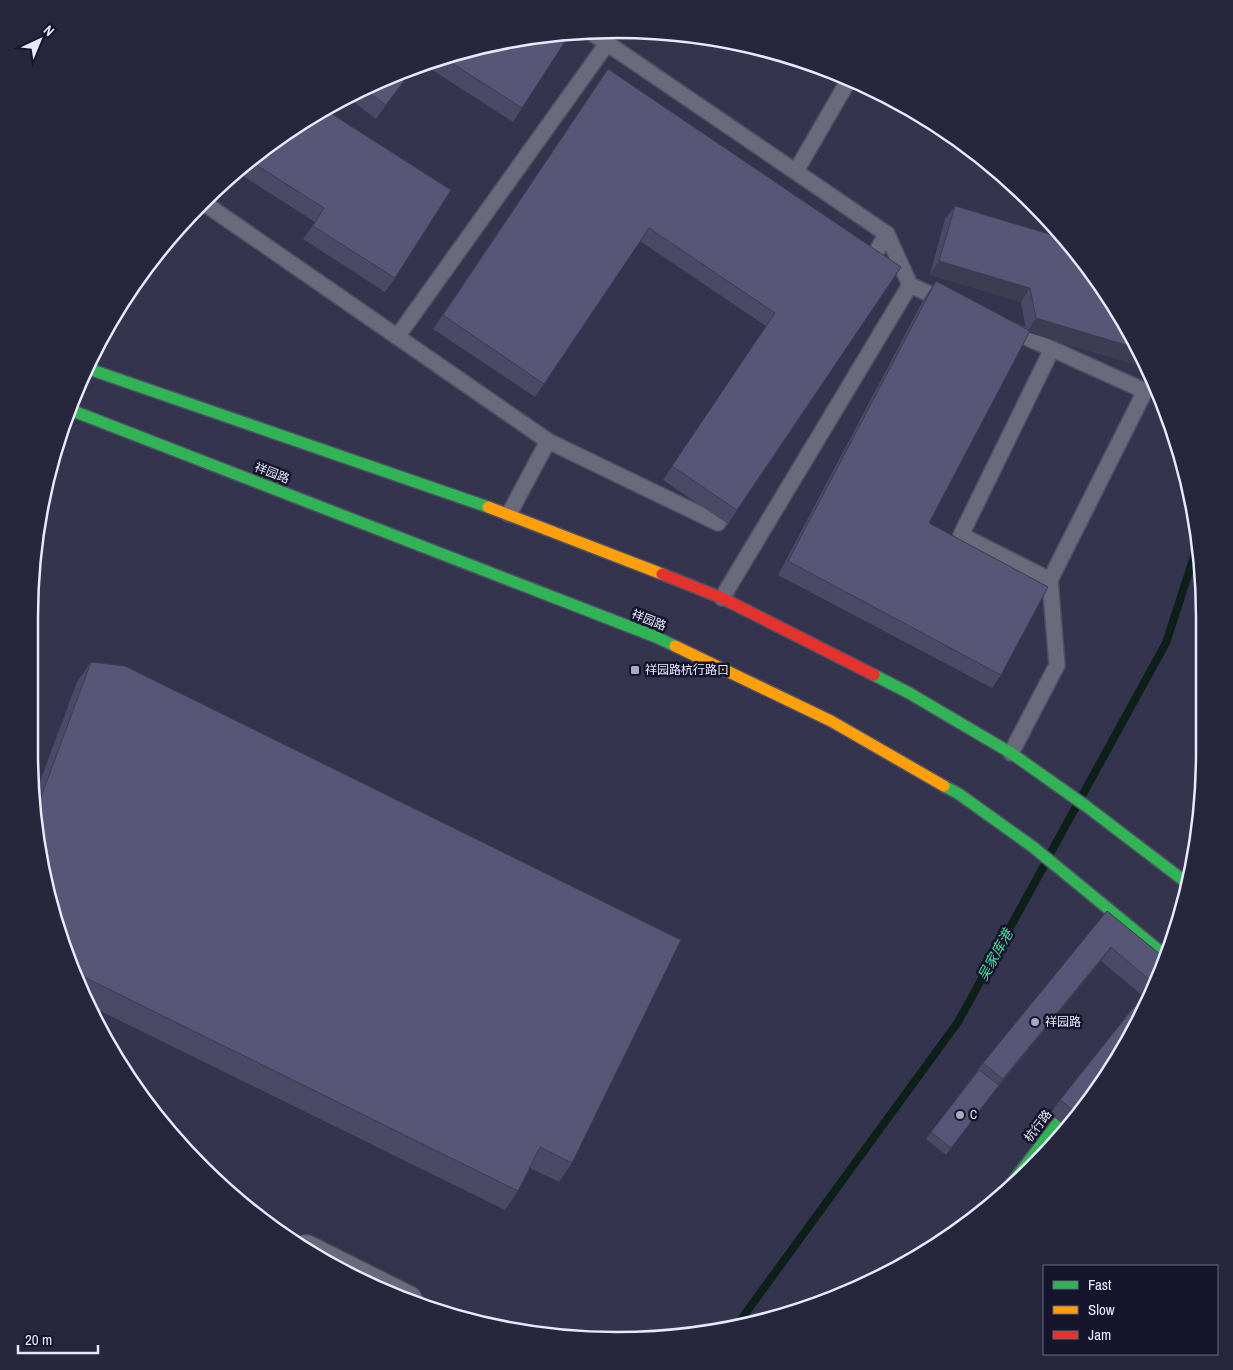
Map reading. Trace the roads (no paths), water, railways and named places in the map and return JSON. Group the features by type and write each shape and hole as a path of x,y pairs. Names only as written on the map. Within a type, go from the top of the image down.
{"main road":[{"path":"93,370 510,514 722,598 909,693 1011,753 1086,806 1181,879"},
{"name":"祥园路","path":"75,412 656,637 822,717 959,794 1033,847 1160,952"},
{"name":"杭行路","path":"1031,1157 1090,1079"}],"lane":[{"path":"598,38 887,234 910,285 954,305"},
{"path":"397,336 606,45"},
{"path":"796,171 846,85"},
{"path":"208,206 548,440 718,523 738,489"},
{"path":"862,276 887,234"},
{"path":"722,598 910,285"},
{"path":"999,325 1145,391 1050,580 1057,665 1011,753"},
{"path":"1050,580 961,535 1052,349"},
{"path":"510,514 548,440"}],"waterway":[{"name":"吴家库港","path":"1050,854 1166,643 1193,561"},
{"name":"吴家库港","path":"742,1318 958,1022 1045,864"}],"place":[{"name":"祥园路杭行路口","path":"635,670"},
{"name":"祥园路","path":"1035,1022"},
{"name":"C","path":"960,1115"}]}
